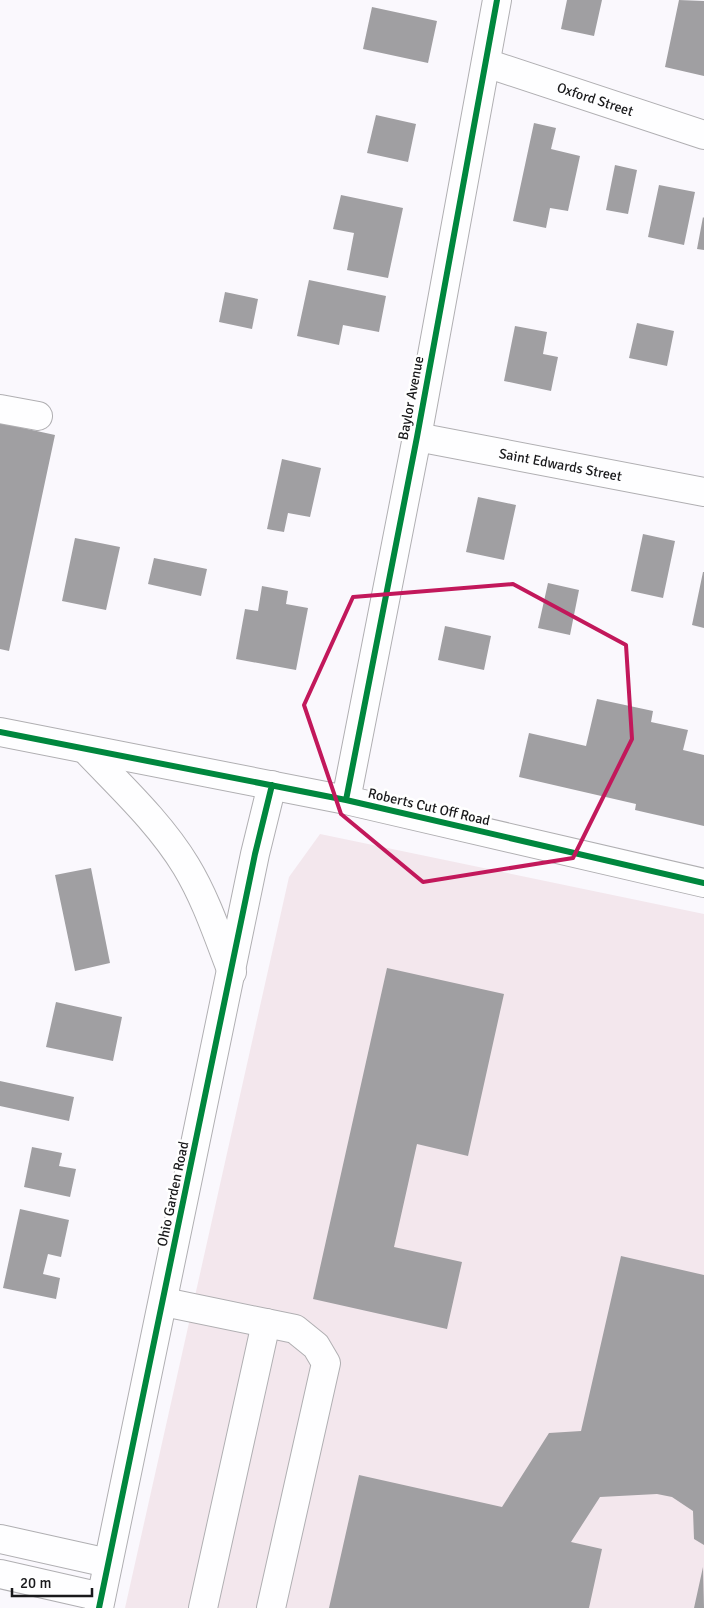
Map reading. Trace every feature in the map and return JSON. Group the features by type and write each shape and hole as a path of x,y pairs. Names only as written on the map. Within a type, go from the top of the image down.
{"street":[{"name":"Baylor Avenue","path":"346,800 417,437 497,0"},
{"name":"Oxford Street","path":"486,63 704,135"},
{"path":"0,409 38,416"},
{"name":"Saint Edwards Street","path":"417,437 704,492"},
{"name":"Roberts Cut Off Road","path":"0,732 346,800 704,883"},
{"path":"86,750 151,819 186,866 205,904 232,972"},
{"name":"Ohio Garden Road","path":"100,1603 272,785"},
{"path":"164,1302 295,1330 316,1346 326,1363 271,1608"},
{"path":"202,1608 266,1323"},
{"path":"0,1539 108,1563"},
{"path":"0,1574 100,1603"}],"highlighted area":[{"path":"513,584 626,645 632,739 573,858 423,882 341,814 304,705 353,597"}],"shaded area":[{"path":"320,834 704,914 704,1608 125,1608 289,877"}],"building":[{"path":"567,0 602,0 594,36 561,29"},
{"path":"679,0 704,1 704,76 665,67"},
{"path":"372,7 437,21 428,63 363,49"},
{"path":"376,115 416,124 408,162 367,153"},
{"path":"534,123 556,128 551,149 580,156 568,211 550,208 546,228 513,221"},
{"path":"615,165 637,170 628,214 606,210"},
{"path":"659,185 695,192 684,245 648,237"},
{"path":"341,195 403,208 388,278 347,270 354,233 333,229"},
{"path":"704,218 704,250 697,249"},
{"path":"309,280 386,296 379,332 343,325 339,345 297,336"},
{"path":"225,292 258,299 252,329 219,322"},
{"path":"637,323 674,331 667,366 629,358"},
{"path":"515,326 547,332 543,354 558,357 551,391 504,381"},
{"path":"0,423 55,435 9,651 0,649"},
{"path":"282,459 321,468 310,517 288,513 284,532 267,529"},
{"path":"478,497 516,505 504,560 466,552"},
{"path":"643,534 675,541 663,598 631,591"},
{"path":"75,538 120,547 106,610 62,601"},
{"path":"154,558 207,569 201,596 148,584"},
{"path":"704,572 704,628 692,625"},
{"path":"548,583 579,590 570,635 538,628"},
{"path":"262,586 288,591 286,604 308,608 296,670 236,659 245,609 258,611"},
{"path":"445,626 491,636 484,670 438,660"},
{"path":"597,699 653,711 651,722 688,730 683,750 704,755 704,826 635,810 636,804 519,777 529,733 586,746"},
{"path":"91,868 110,963 75,971 55,875"},
{"path":"387,968 504,994 468,1156 417,1144 394,1247 462,1262 447,1329 313,1299"},
{"path":"56,1002 122,1017 113,1061 46,1047"},
{"path":"0,1081 74,1097 69,1121 0,1106"},
{"path":"32,1147 62,1153 59,1166 76,1169 70,1197 24,1187"},
{"path":"20,1209 69,1220 61,1257 48,1254 43,1274 60,1278 56,1299 3,1288"},
{"path":"621,1256 704,1275 704,1545 694,1539 693,1511 672,1497 657,1494 600,1497 571,1542 602,1549 589,1608 329,1608 359,1475 502,1507 549,1433 581,1431"},
{"path":"703,1567 704,1608 694,1608"}],"cycle path":[{"path":"346,800 417,437 497,0"},
{"path":"0,732 346,800 704,883"},
{"path":"99,1608 255,854 272,785"}]}
